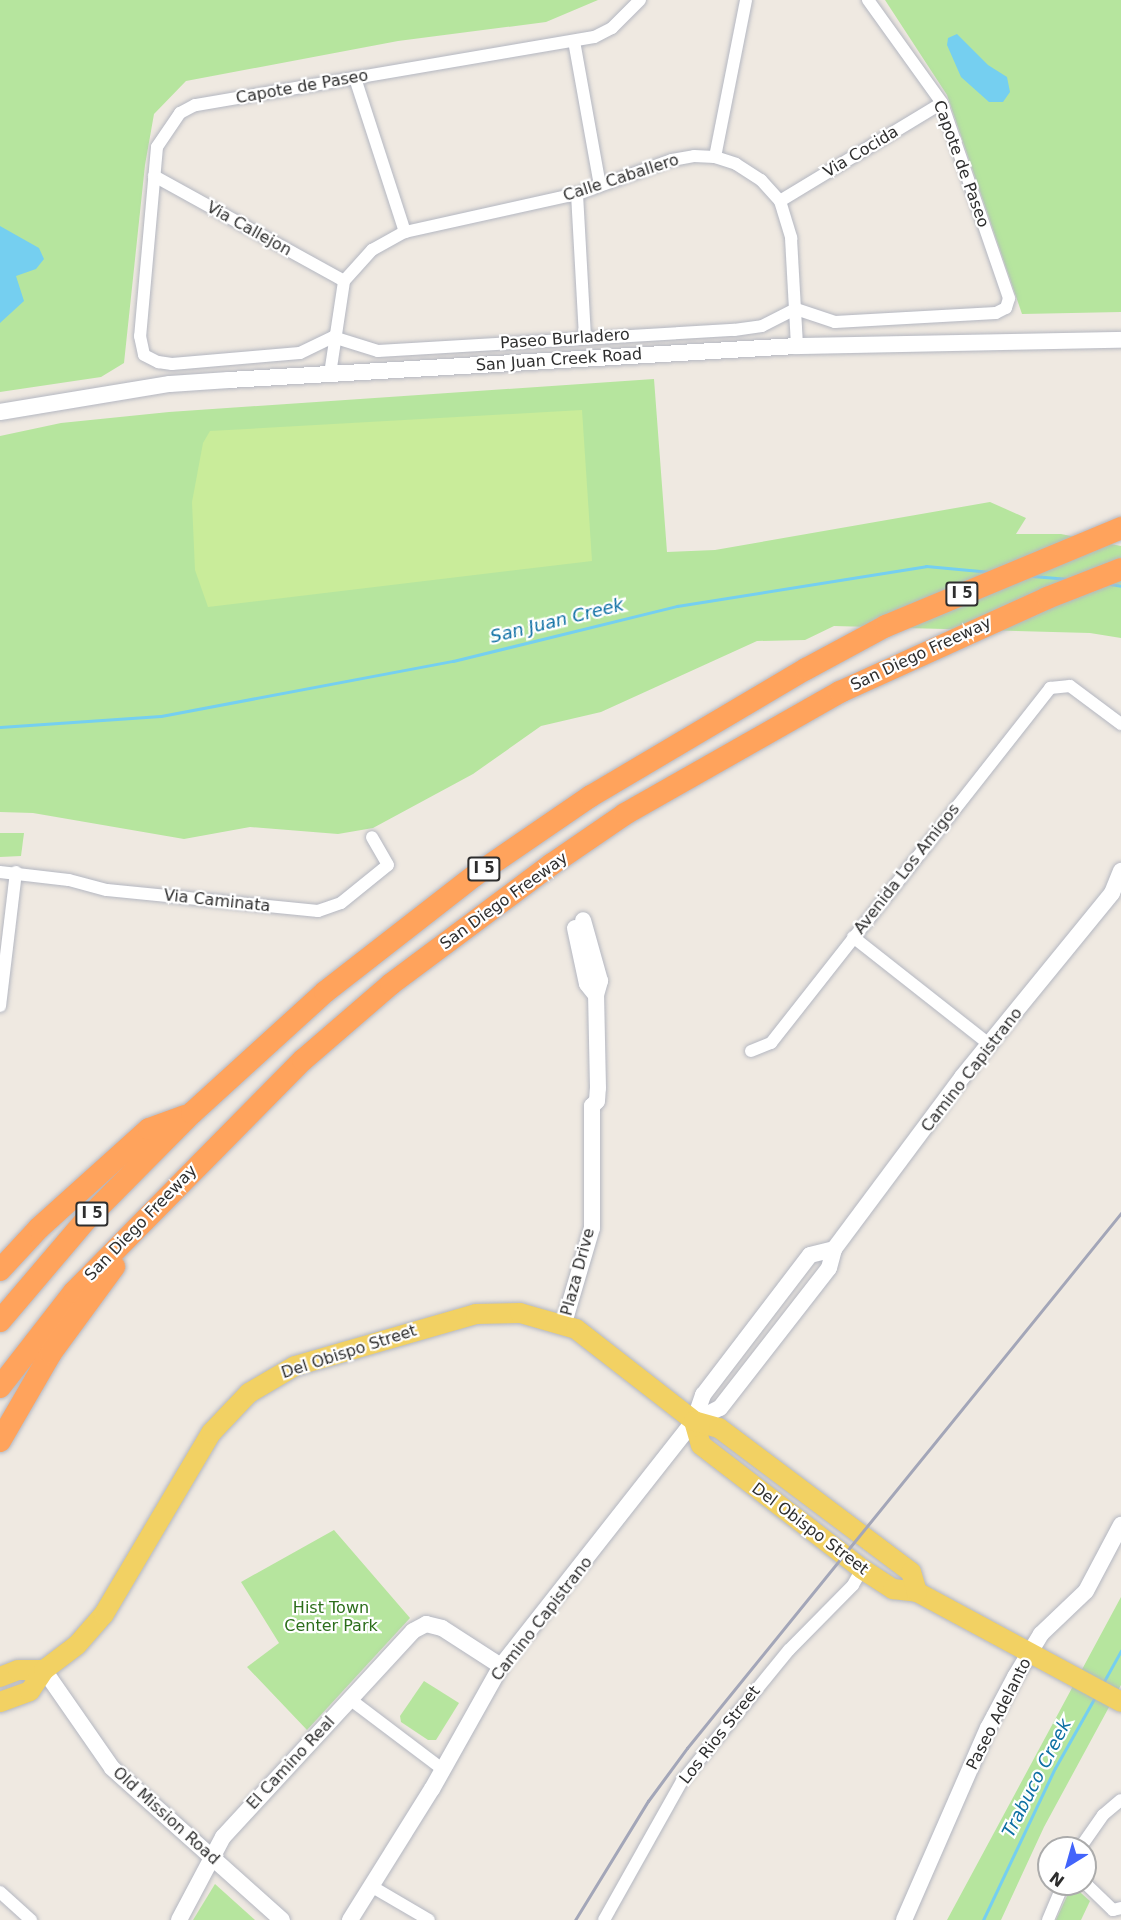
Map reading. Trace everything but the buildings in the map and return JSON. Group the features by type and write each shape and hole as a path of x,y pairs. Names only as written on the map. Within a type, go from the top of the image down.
{"highway":[{"name":"I 5","path":"0,1321 86,1221 192,1113 325,992 474,876 591,796 806,669 886,626 1121,528"},
{"name":"San Diego Freeway","path":"0,1387 75,1292 159,1203 303,1060 391,984 552,864 625,814 785,721 929,650 1121,569"},
{"path":"0,1270 39,1228 149,1129 192,1113"},
{"path":"0,1441 51,1353 159,1203"}],"main road":[{"name":"San Juan Creek Road","path":"0,412 170,384 797,346 1121,340"},
{"name":"Camino Capistrano","path":"694,1421 720,1408 829,1268 834,1248 989,1044 1116,891 1121,871"},
{"name":"Plaza Drive","path":"564,1323 577,1305 588,1277 602,1227 603,1105 597,1101 596,995 587,984 578,921"},
{"name":"Camino Capistrano","path":"350,1920 501,1666 694,1421 703,1395 810,1255 834,1248"},
{"name":"Del Obispo Street","path":"0,1702 30,1691 44,1670 77,1645 104,1614 211,1433 235,1405 264,1382 295,1366 463,1316 520,1313 564,1323 594,1341 694,1421 719,1428 911,1572 917,1592"},
{"name":"Del Obispo Street","path":"694,1421 701,1445 862,1569 893,1589 917,1592 1029,1655 1121,1702"},
{"name":"Paseo Adelanto","path":"904,1920 988,1728 1041,1634 1086,1591 1121,1525"},
{"name":"El Camino Real","path":"179,1920 223,1837 413,1630 426,1624 442,1628 501,1666"},
{"path":"0,1677 18,1670 44,1670"},
{"name":"Old Mission Road","path":"44,1670 112,1768 282,1920"}],"street":[{"name":"Capote de Paseo","path":"333,337 300,354 172,364 158,362 144,355 140,336 157,147 180,113 195,105 574,41 612,28 640,0"},
{"path":"746,0 715,157 761,180 780,201 791,238 797,346"},
{"name":"Capote de Paseo","path":"796,309 835,322 996,313 1006,308 1010,298 942,103 868,0"},
{"path":"574,41 600,185"},
{"path":"355,78 405,232"},
{"name":"Via Cocida","path":"780,201 942,103"},
{"name":"Calle Caballero","path":"344,281 372,250 405,232 577,194 672,160 715,157"},
{"name":"Via Callejon","path":"154,176 344,281"},
{"path":"577,194 585,338"},
{"path":"330,374 333,337 344,281"},
{"name":"Paseo Burladero","path":"333,337 378,351 751,328 796,309"},
{"name":"Avenida Los Amigos","path":"751,1051 771,1043 1050,688 1060,684 1080,692 1121,724"},
{"name":"Via Caminata","path":"0,872 16,872 107,890 318,911 341,903 388,865 372,837"},
{"path":"0,1006 16,872"},
{"path":"854,937 989,1044"},
{"name":"Los Rios Street","path":"604,1920 682,1781 789,1650 853,1585 862,1569"},
{"path":"351,1700 441,1768"},
{"path":"1088,1836 1103,1815 1121,1800"},
{"path":"371,1886 429,1920"},
{"path":"0,1892 31,1920"},
{"path":"1097,1895 1113,1910 1121,1908"},
{"path":"1047,1920 1058,1896"}],"green space":[{"path":"0,0 598,0 546,22 398,41 186,81 154,114 145,165 124,363 101,377 0,392"},
{"path":"885,0 1121,0 1121,312 1022,314 947,95"},
{"path":"654,379 667,552 715,550 990,502 1026,518 1016,534 1061,534 1121,546 1121,638 1090,633 834,626 805,640 757,641 601,712 541,726 473,774 373,828 338,834 250,827 184,839 33,813 0,812 0,436 61,423 169,412"},
{"path":"582,410 592,561 208,607 195,570 192,502 203,443 210,431"},
{"path":"0,833 24,833 21,856 0,857"},
{"name":"Hist Town Center Park","path":"334,1530 410,1618 307,1730 247,1667 279,1643 241,1582"},
{"path":"1121,1597 1121,1685 1040,1836 1037,1836 1037,1842 1001,1920 947,1920"},
{"path":"424,1681 459,1703 436,1740 428,1740 401,1722 400,1716"},
{"path":"215,1884 255,1920 193,1920"},
{"path":"1067,1896 1084,1896 1090,1901 1081,1920 1056,1920"}],"water":[{"path":"957,34 988,65 1007,77 1010,92 1003,102 989,102 961,77 947,45 948,38"},
{"path":"0,226 39,248 44,259 36,269 16,276 24,301 0,323"}],"waterway":[{"name":"San Juan Creek","path":"0,727 161,716 453,661 677,606 926,566 991,572"},
{"name":"San Juan Creek","path":"1033,576 1068,579"},
{"name":"San Juan Creek","path":"1110,584 1121,586"},
{"name":"Trabuco Creek","path":"1103,1683 1121,1651"},
{"name":"Trabuco Creek","path":"983,1920 1055,1768 1095,1697"}],"railway":[{"path":"575,1920 648,1801 687,1748 1121,1213"}]}
